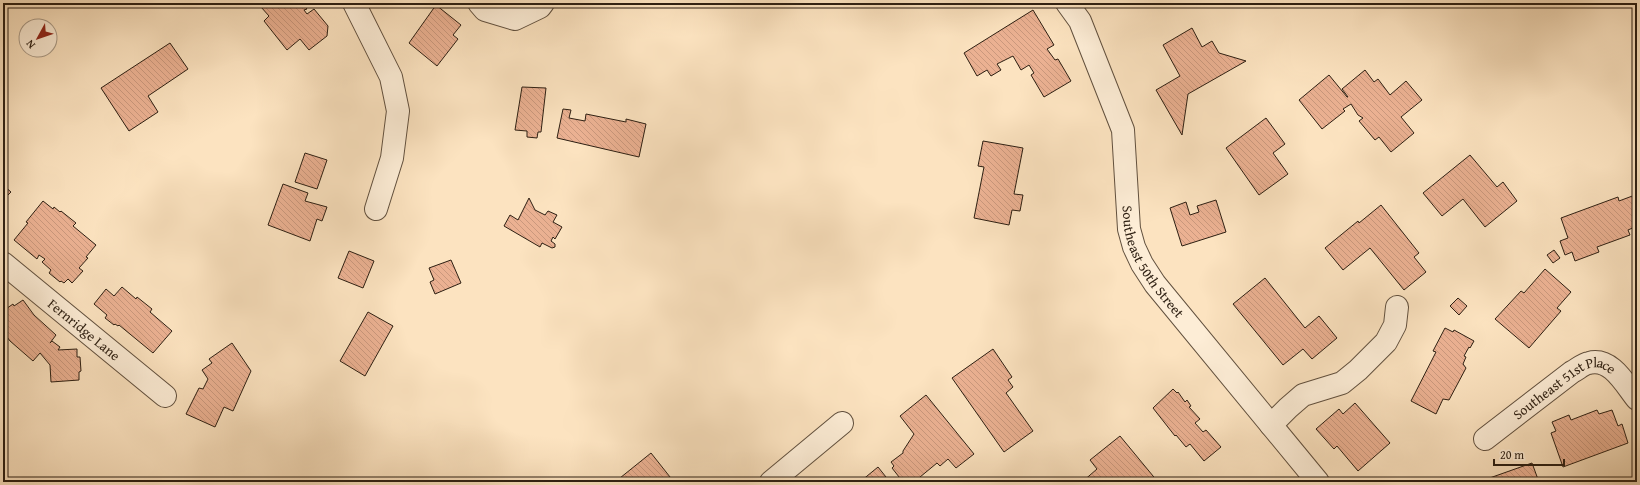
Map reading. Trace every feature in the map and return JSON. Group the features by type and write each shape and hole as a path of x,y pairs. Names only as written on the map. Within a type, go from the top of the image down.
{"street":[{"path":"354,3 391,77 398,111 392,158 376,209"},
{"path":"479,3 485,10 515,19 540,7 543,3"},
{"name":"Southeast 50th Street","path":"1067,3 1080,22 1122,130 1129,229 1134,247 1142,264 1155,284 1318,482"},
{"name":"Fernridge Lane","path":"3,263 165,396"},
{"path":"1271,425 1304,395 1342,383 1358,370 1386,342 1395,325 1397,307"},
{"name":"Southeast 51st Place","path":"1485,439 1572,372 1588,363 1598,361 1606,364 1615,371 1637,399"},
{"path":"771,482 842,423"}],"building":[{"path":"266,3 302,3 307,9 304,10 307,14 314,9 328,26 327,36 309,50 300,39 287,50 264,21 269,16 261,7"},
{"path":"436,5 461,25 453,35 458,39 437,66 409,43"},
{"path":"1033,10 1054,45 1047,49 1055,60 1058,59 1071,81 1044,97 1031,75 1034,73 1029,65 1021,70 1013,56 997,64 1001,70 991,76 987,70 977,76 964,53"},
{"path":"1192,28 1202,47 1212,41 1219,53 1246,61 1188,94 1182,135 1156,90 1180,76 1163,45"},
{"path":"170,43 188,69 148,96 158,112 129,131 101,88"},
{"path":"1365,70 1374,82 1378,79 1390,95 1406,81 1422,100 1401,117 1414,133 1391,152 1379,137 1375,140 1359,121 1363,118 1358,115 1351,104 1343,109 1345,111 1322,129 1299,100 1329,75 1348,97 1342,89"},
{"path":"522,87 546,88 541,132 538,132 537,138 527,137 527,131 515,130"},
{"path":"563,109 571,110 569,118 585,121 586,114 626,122 626,119 646,124 639,157 557,138"},
{"path":"1266,118 1285,144 1273,153 1288,174 1259,195 1226,148"},
{"path":"983,141 1023,148 1014,194 1023,195 1020,211 1012,210 1009,225 974,218 984,167 978,166"},
{"path":"305,153 327,160 317,189 295,182"},
{"path":"1470,155 1497,187 1503,182 1517,201 1485,227 1463,199 1442,216 1423,193"},
{"path":"283,184 308,193 305,201 327,207 322,221 317,219 310,241 268,225"},
{"path":"3,185 11,192 3,200"},
{"path":"1635,195 1637,202 1637,226 1628,230 1630,235 1597,247 1599,252 1575,261 1572,252 1565,255 1560,241 1568,238 1561,218 1618,197 1619,201"},
{"path":"529,198 535,210 545,215 548,211 557,215 553,222 562,227 555,239 553,237 551,241 555,244 555,247 552,248 542,243 540,247 504,226 510,215 518,220"},
{"path":"1216,200 1226,232 1182,246 1170,208 1186,202 1190,215 1199,212 1197,206"},
{"path":"43,201 53,209 54,207 60,212 61,211 76,223 73,226 96,245 86,257 88,258 79,268 83,271 72,283 68,279 64,283 61,281 60,282 49,273 51,270 42,262 45,259 39,255 37,259 14,240"},
{"path":"1381,205 1419,253 1414,257 1426,272 1404,290 1370,248 1343,270 1325,248 1358,221 1359,223"},
{"path":"1554,250 1560,258 1553,263 1547,255"},
{"path":"349,251 374,261 363,288 338,278"},
{"path":"451,260 461,283 435,294 430,282 434,280 429,268"},
{"path":"1545,269 1571,292 1557,308 1561,311 1529,348 1495,319 1521,291 1524,293"},
{"path":"1265,278 1305,328 1319,316 1337,338 1312,359 1303,349 1283,365 1233,304"},
{"path":"122,287 136,299 137,297 152,309 150,312 172,331 153,353 119,325 114,325 105,318 107,315 94,304 106,289 114,296"},
{"path":"1458,298 1467,306 1459,315 1450,306"},
{"path":"23,300 34,315 56,335 50,343 52,341 60,347 58,350 77,349 77,357 80,357 81,371 79,372 79,380 51,382 50,365 40,353 33,361 10,341 3,332 3,311 13,304 14,306"},
{"path":"368,312 393,326 365,376 340,361"},
{"path":"1445,328 1453,332 1454,330 1474,341 1464,356 1466,357 1463,364 1466,368 1449,400 1443,399 1436,414 1411,401 1436,352 1433,351"},
{"path":"232,343 251,371 233,411 224,407 215,427 186,414 199,388 203,389 208,379 202,370 212,363 209,359"},
{"path":"993,349 1012,377 1008,380 1013,387 1006,393 1033,431 1004,452 952,378"},
{"path":"1173,389 1177,393 1178,392 1185,402 1187,400 1191,406 1189,407 1200,419 1195,423 1203,432 1206,430 1221,447 1204,461 1190,444 1186,447 1176,435 1175,436 1153,408"},
{"path":"926,395 974,454 956,468 948,459 940,466 937,463 914,482 903,482 892,468 894,466 891,462 903,453 914,434 900,416"},
{"path":"1355,403 1390,443 1358,471 1337,446 1334,449 1316,429 1339,409 1343,414"},
{"path":"1597,410 1599,414 1612,410 1618,426 1622,424 1628,443 1563,467 1551,433 1556,431 1552,422 1569,415 1571,420"},
{"path":"1120,436 1158,482 1082,482 1097,469 1090,460"},
{"path":"651,453 674,482 615,482"},
{"path":"1532,463 1539,482 1485,482 1484,480"},
{"path":"878,467 890,482 861,481"}]}
